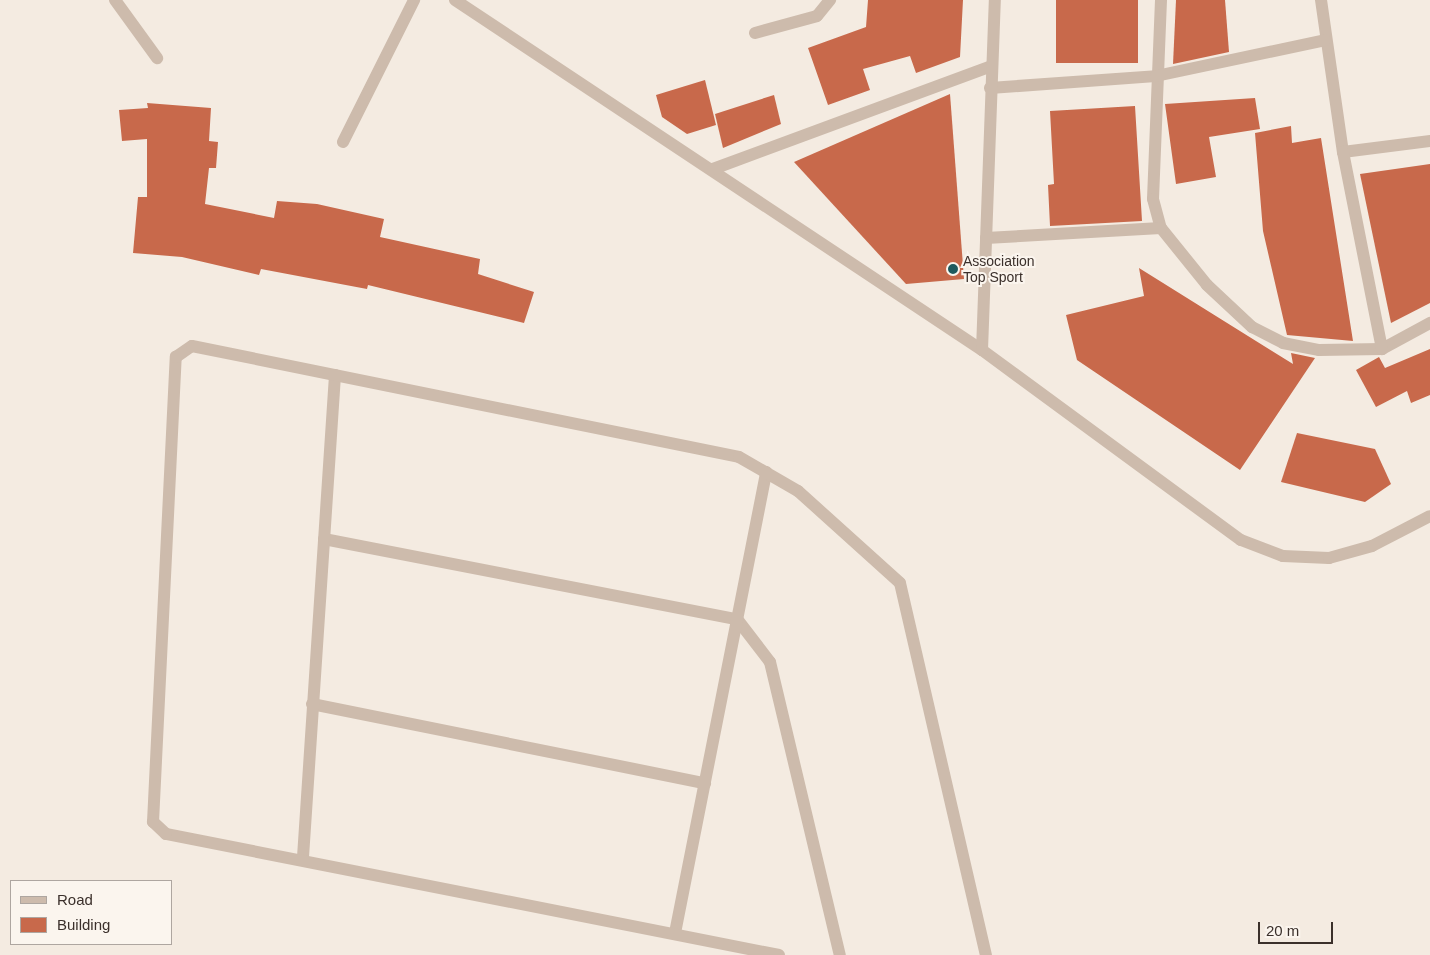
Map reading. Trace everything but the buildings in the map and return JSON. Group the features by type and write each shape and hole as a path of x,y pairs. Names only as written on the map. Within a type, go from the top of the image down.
{"street":[{"path":"115,0 157,58"},
{"path":"343,142 414,0"},
{"path":"455,0 714,170 982,350 1222,527 1262,550 1306,559 1351,554 1430,516"},
{"path":"755,33 818,16 830,0"},
{"path":"982,350 990,66 995,0"},
{"path":"1161,0 1156,76 1153,199 1160,228 1227,308 1252,328 1283,343 1319,350 1382,348 1430,323"},
{"path":"1321,0 1325,40 1342,152 1382,348"},
{"path":"990,88 1156,76 1325,40"},
{"path":"714,170 990,66"},
{"path":"1342,152 1430,140"},
{"path":"986,238 1160,228"},
{"path":"779,955 303,857 166,834 153,822 176,358 192,346 739,457 798,491 900,583 986,955"},
{"path":"303,857 335,375"},
{"path":"675,933 766,472"},
{"path":"324,539 737,619 770,662 840,955"},
{"path":"312,704 705,783"}],"place":[{"name":"Association Top Sport","path":"953,269"}]}
